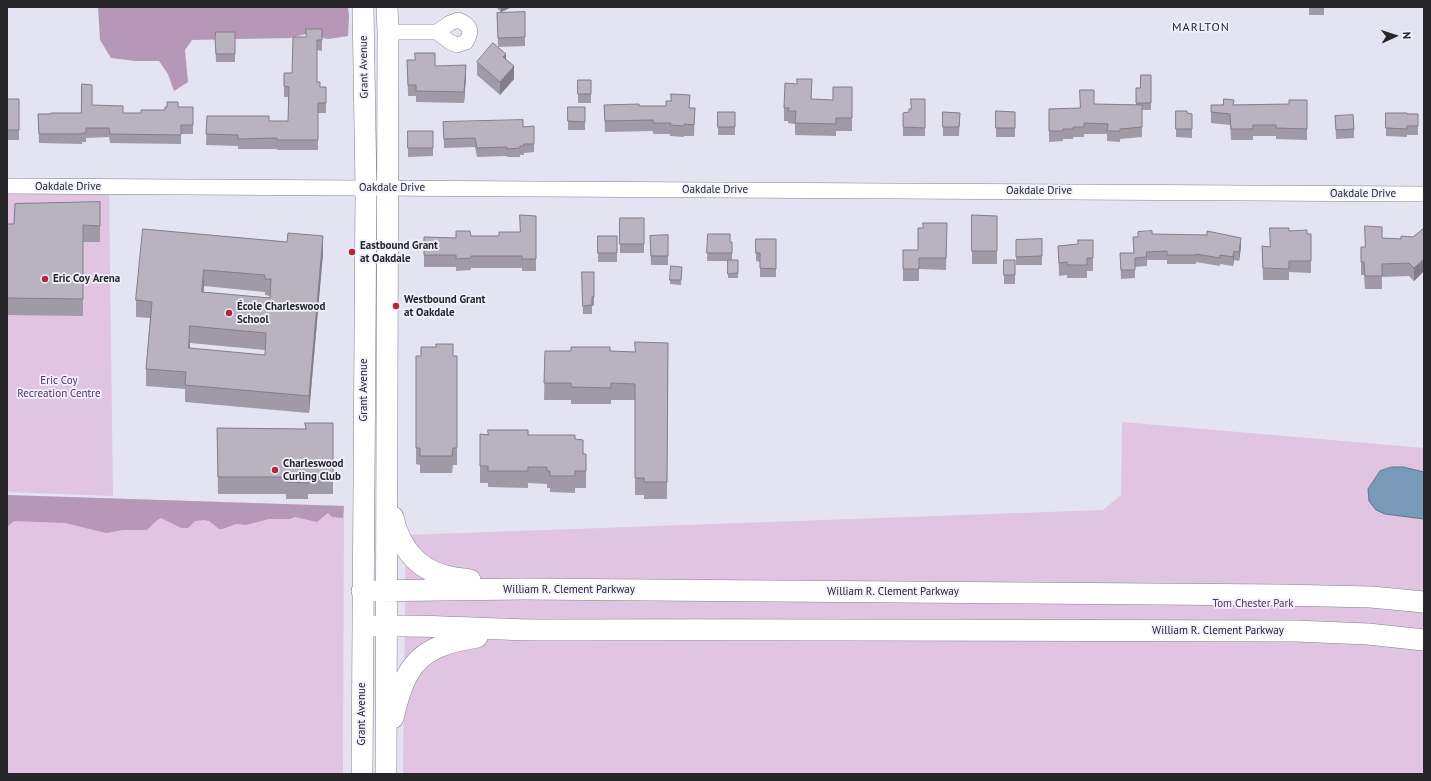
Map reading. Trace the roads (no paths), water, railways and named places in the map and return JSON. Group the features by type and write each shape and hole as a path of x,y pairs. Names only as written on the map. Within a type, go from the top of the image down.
{"main road":[{"name":"Grant Avenue","path":"362,774 362,591 366,188 363,7"},
{"path":"386,774 388,188 387,7"},
{"path":"387,491 401,542 408,552 422,564 432,571 444,576 523,589"},
{"name":"William R. Clement Parkway","path":"362,591 523,589 1302,595 1371,597 1424,602"},
{"name":"William R. Clement Parkway","path":"363,626 387,625 520,630 832,629 1288,631 1360,633 1424,640"},
{"path":"386,742 400,692 408,674 426,653 441,645 459,640 520,630"}],"street":[{"path":"388,32 437,32"},
{"name":"Oakdale Drive","path":"7,186 1424,194"}],"water":[{"path":"1392,467 1403,467 1424,472 1424,519 1385,514 1376,510 1369,501 1368,489 1380,471"}],"place":[{"name":"Eastbound Grant at Oakdale","path":"352,252"},
{"name":"Eric Coy Arena","path":"45,279"},
{"name":"Westbound Grant at Oakdale","path":"396,306"},
{"name":"École Charleswood School","path":"229,313"},
{"name":"Charleswood Curling Club","path":"275,470"}],"district":[{"name":"MARLTON","path":"1201,28"}],"park label":[{"name":"Eric Coy Recreation Centre","path":"59,387"},
{"name":"Tom Chester Park","path":"1253,604"}]}
